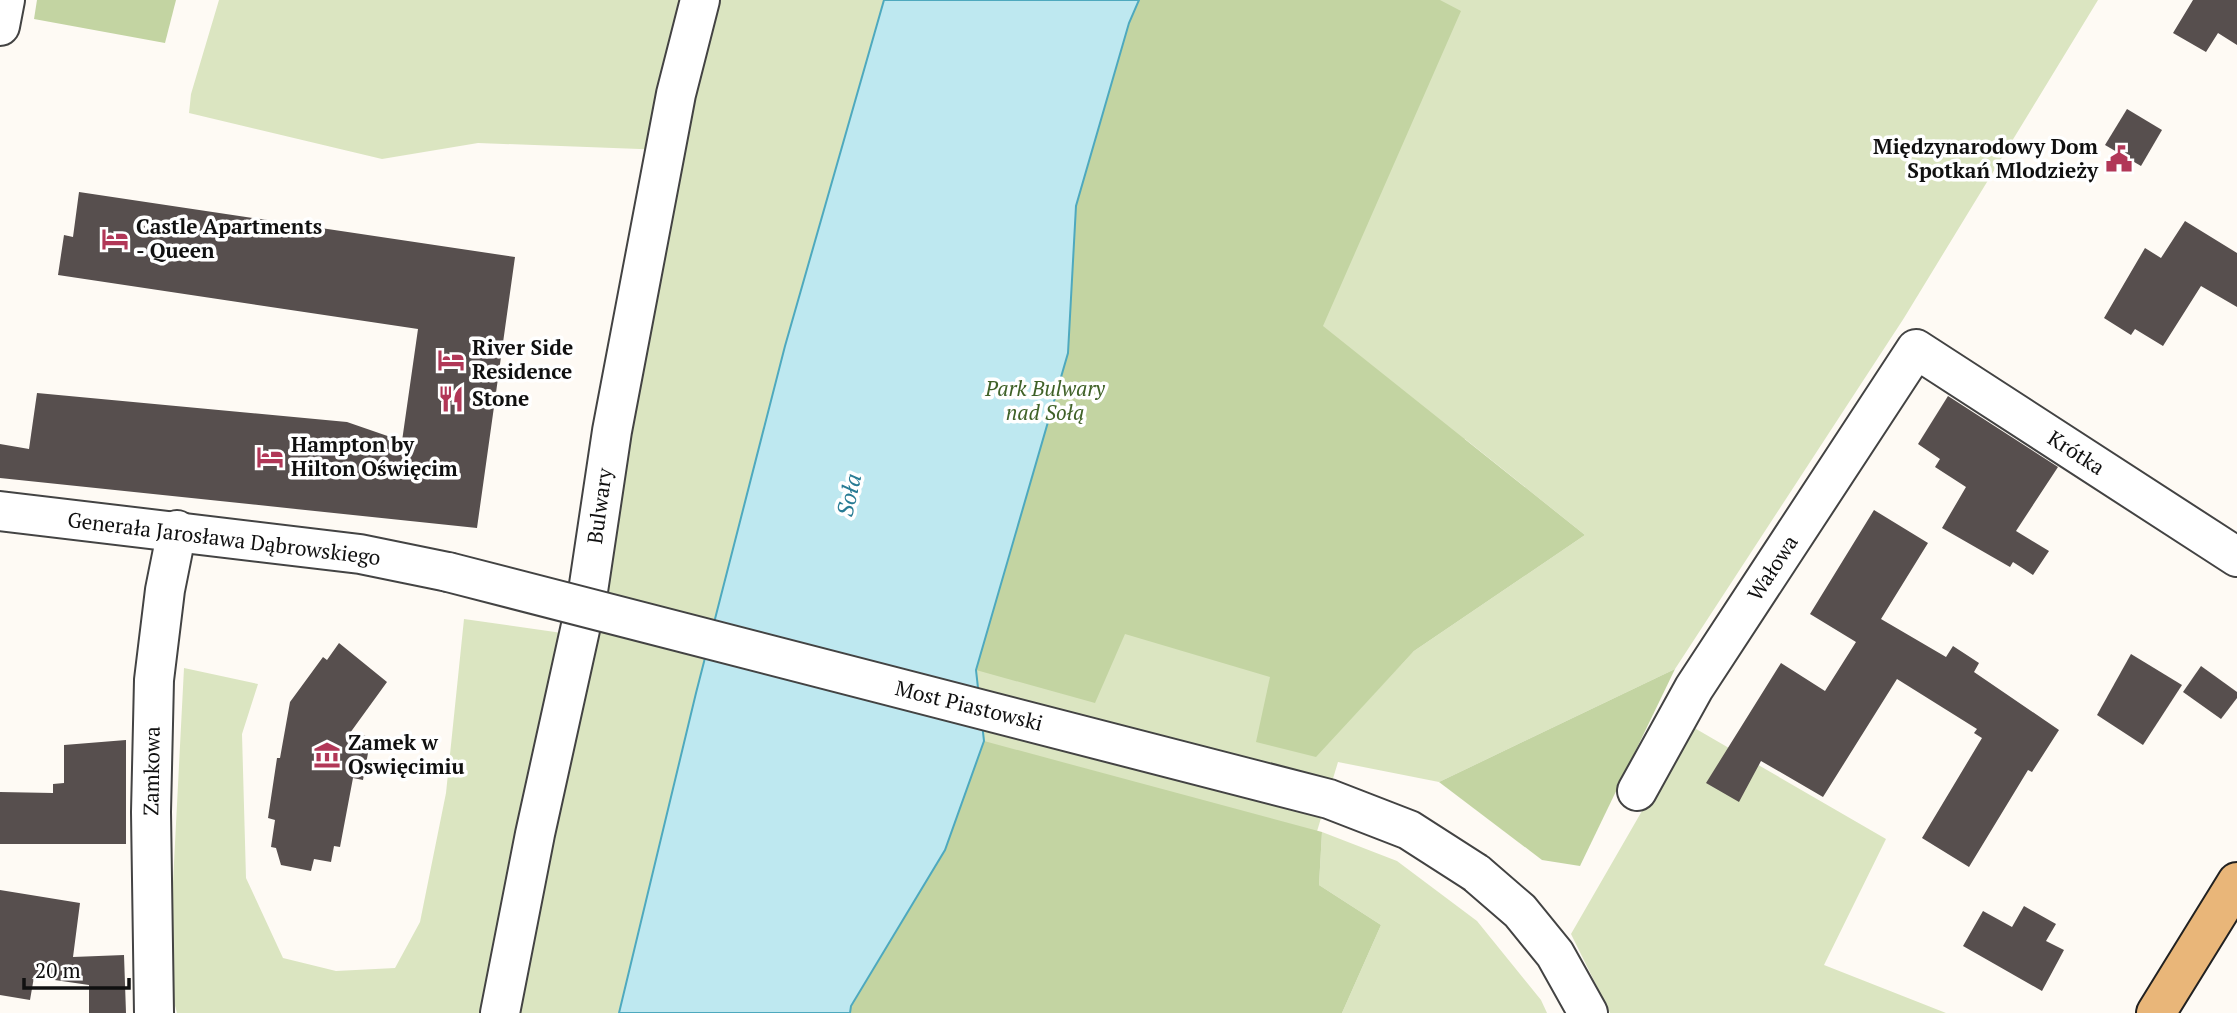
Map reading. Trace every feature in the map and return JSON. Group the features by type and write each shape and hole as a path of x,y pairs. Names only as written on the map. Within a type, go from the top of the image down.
{"main road":[{"path":"2156,1013 2237,882"}],"street":[{"path":"0,26 5,0"},
{"name":"Bulwary","path":"500,1013 535,834 587,598 612,431 676,94 700,0"},
{"name":"Krótka","path":"1916,349 2237,556"},
{"name":"Wałowa","path":"1637,791 1694,688 1916,349"},
{"name":"Generała Jarosława Dąbrowskiego","path":"0,511 177,530 360,554 447,572"},
{"name":"Zamkowa","path":"154,1013 151,812 154,680 165,590 177,530"},
{"name":"Most Piastowski","path":"447,572 1329,799 1409,830 1476,873 1520,911 1555,954 1587,1013"}],"green space":[{"path":"37,0 176,0 165,43 34,19"},
{"name":"Park Bulwary nad Sołą","path":"219,0 2098,0 1904,318 1675,669 1439,782 1338,762 1262,1013 518,1013 666,150 478,143 382,159 189,113 191,94","holes":["1465,439 1585,535 1414,651 1352,717"]},
{"path":"1139,0 1440,0 1461,11 1323,326 1585,535 1414,651 1316,757 1256,742 1270,677 1125,634 1095,703 976,670 1068,353 1076,207 1129,23"},
{"path":"464,619 562,633 483,1013 177,1013 168,980 184,668 258,684 242,734 246,878 283,958 336,971 395,968 420,922 446,793"},
{"path":"1675,669 1580,866 1542,860 1439,782"},
{"path":"1691,726 1886,839 1824,965 1946,1013 1610,1013 1571,934"},
{"path":"984,741 1322,832 1319,885 1381,925 1342,1013 850,1013 851,1006 945,850"},
{"path":"1322,832 1397,861 1477,921 1541,1000 1547,1013 1342,1013 1381,925 1319,885"}],"water":[{"name":"Soła","path":"884,0 1139,0 1129,23 1076,206 1068,353 976,670 984,741 945,850 851,1006 850,1013 619,1013 696,693 785,346"}],"building":[{"path":"2193,0 2237,0 2237,45 2218,33 2206,52 2173,33"},
{"path":"2127,109 2162,130 2141,166 2105,145"},
{"path":"79,192 515,257 477,528 0,478 0,444 29,449 37,393 347,422 402,441 418,329 58,275 64,235 73,237"},
{"path":"2185,221 2237,253 2237,307 2201,286 2163,346 2135,329 2131,335 2104,318 2145,248 2161,258"},
{"path":"1948,396 2058,467 2016,531 2049,551 2033,575 2013,562 2010,567 1942,528 1966,487 1935,467 1940,459 1918,444"},
{"path":"1874,510 1928,543 1881,619 1946,657 1953,646 1979,663 1974,672 2059,730 2032,772 2028,770 1969,867 1922,838 1982,738 1974,733 1977,729 1897,679 1823,797 1761,761 1739,802 1706,783 1781,663 1825,691 1856,642 1810,614"},
{"name":"Zamek w Oswięcimiu","path":"339,643 387,682 350,733 371,737 363,780 353,778 340,847 334,846 331,862 314,859 311,871 281,865 276,848 271,847 275,820 268,818 277,758 280,758 290,702 323,657 327,660"},
{"path":"2131,654 2182,685 2143,745 2097,715"},
{"path":"2201,666 2237,692 2237,698 2221,719 2183,692"},
{"path":"126,740 126,844 0,844 0,792 53,793 53,784 64,783 64,745"},
{"path":"0,890 80,903 73,957 124,955 126,1013 89,1013 89,985 34,977 30,1000 0,995"},
{"path":"2024,906 2056,924 2046,941 2064,950 2042,991 1963,946 1983,911 2012,927"}],"place":[{"name":"Międzynarodowy Dom Spotkań Mlodzieży","path":"2119,159"},
{"name":"Castle Apartments - Queen","path":"115,239"},
{"name":"River Side Residence","path":"451,360"},
{"name":"Stone","path":"451,399"},
{"name":"Hampton by Hilton Oświęcim","path":"270,457"},
{"name":"Zamek w Oswięcimiu","path":"327,755"}]}
